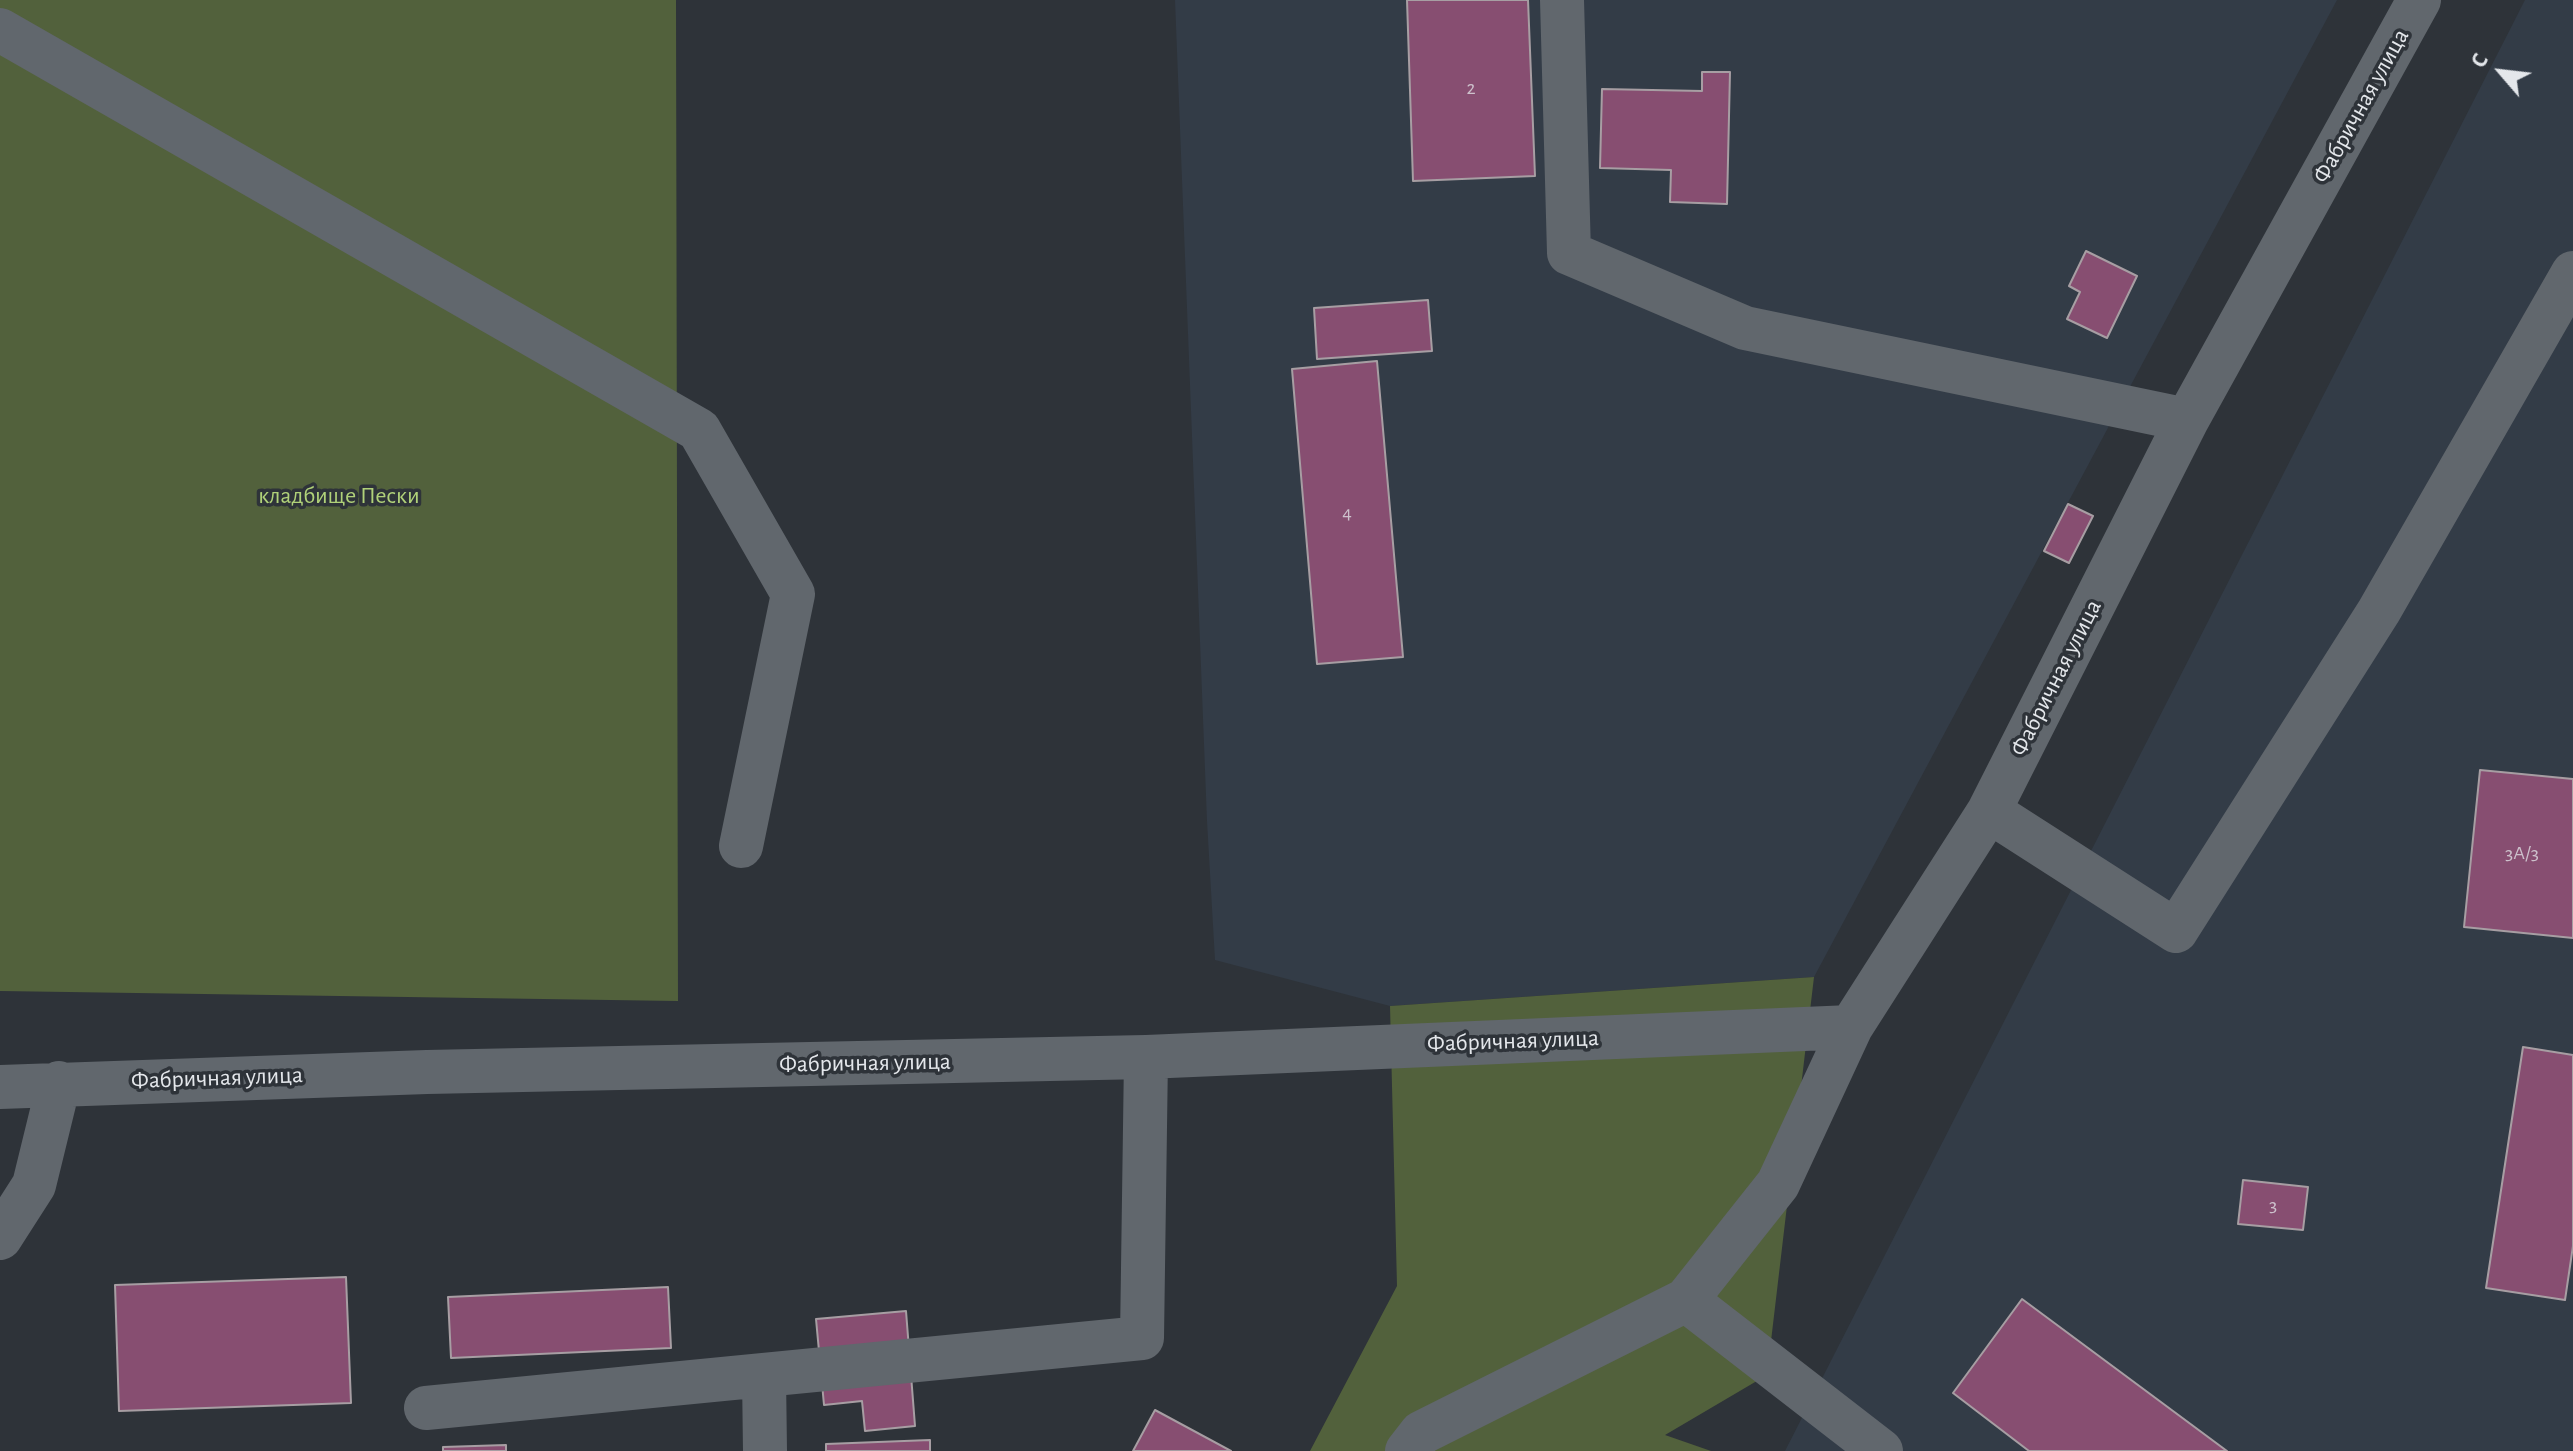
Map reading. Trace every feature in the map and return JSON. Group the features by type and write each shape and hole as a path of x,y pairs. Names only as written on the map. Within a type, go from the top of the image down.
{"street":[{"path":"1562,0 1569,253 1745,328 2187,420"},
{"name":"Фабричная улица","path":"0,1087 443,1072 1146,1057 1851,1027 1989,811 2187,420 2419,0"},
{"path":"0,30 699,430 793,594 741,846"},
{"path":"1989,811 2176,931 2379,611 2573,273"},
{"path":"1407,1451 1421,1433 1686,1300 1778,1184 1851,1027"},
{"path":"426,1408 1142,1338 1146,1057"},
{"path":"0,1238 34,1185 59,1083"},
{"path":"1686,1300 1881,1451"},
{"path":"764,1375 765,1451"}],"shaded area":[{"path":"1175,0 2337,0 1814,977 1390,1006 1215,960"},
{"path":"2525,0 2573,0 2573,1451 1785,1451"}],"green space":[{"name":"кладбище Пески","path":"0,0 676,0 678,1001 0,991"},
{"path":"1814,977 1767,1375 1665,1435 1711,1451 1310,1451 1397,1286 1390,1006"}],"building":[{"path":"1407,0 1528,0 1535,176 1413,181"},
{"path":"1702,72 1730,72 1727,204 1670,202 1671,170 1600,168 1602,89 1702,91"},
{"path":"2086,251 2137,276 2107,338 2067,319 2080,292 2069,286"},
{"path":"1428,300 1432,351 1317,359 1314,308"},
{"path":"1377,361 1403,657 1317,664 1292,369"},
{"path":"2068,504 2093,516 2069,563 2044,551"},
{"path":"2480,770 2573,779 2573,938 2464,927"},
{"path":"2523,1047 2573,1055 2573,1246 2565,1300 2486,1288"},
{"path":"2243,1180 2308,1187 2303,1230 2238,1224"},
{"path":"346,1277 351,1403 119,1411 115,1285"},
{"path":"668,1287 671,1348 451,1358 448,1297"},
{"path":"2022,1299 2227,1451 2029,1451 1953,1393"},
{"path":"906,1311 915,1426 865,1431 862,1401 824,1405 816,1319"},
{"path":"1155,1410 1231,1451 1133,1451"},
{"path":"930,1440 930,1451 826,1451 826,1444"},
{"path":"506,1445 506,1451 443,1451 443,1447"}]}
